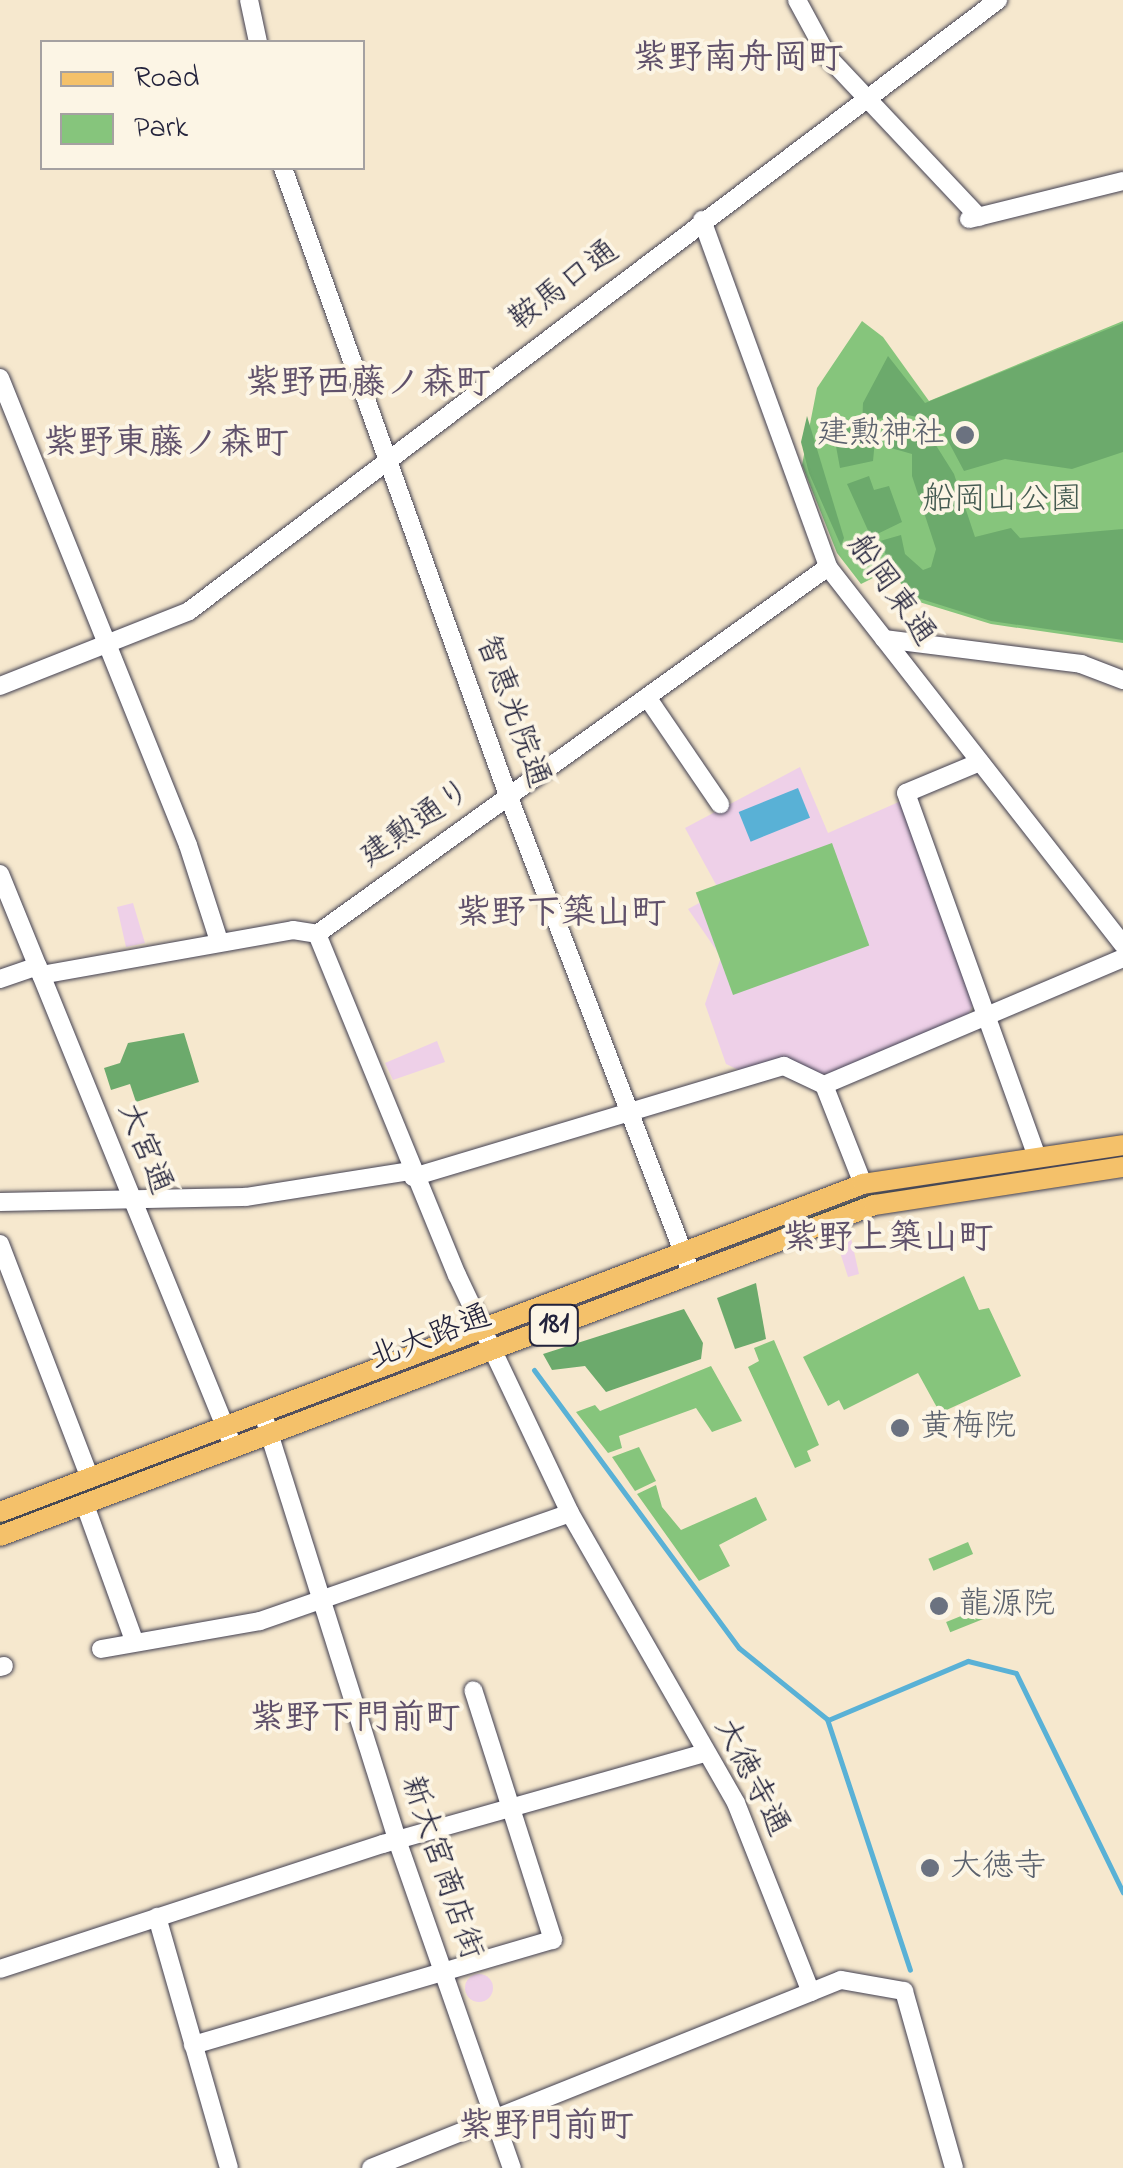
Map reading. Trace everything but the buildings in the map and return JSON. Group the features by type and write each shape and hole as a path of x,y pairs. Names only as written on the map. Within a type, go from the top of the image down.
{"main road":[{"name":"北大路通","path":"490,1338 683,1252 863,1184 1036,1155 1123,1145"},
{"name":"北大路通","path":"0,1536 85,1506 266,1423 490,1338 691,1274 874,1206 1123,1167"},
{"name":"北大路通","path":"0,1512 90,1478 229,1438"}],"street":[{"path":"249,0 258,40"},
{"path":"796,0 828,57 870,94 974,218 1123,181"},
{"name":"鞍馬口通","path":"0,686 189,611 998,0"},
{"name":"智恵光院通","path":"284,170 510,796 691,1274"},
{"name":"船岡東通","path":"702,220 828,567 1123,945"},
{"path":"0,378 188,845 219,941"},
{"name":"建勲通り","path":"318,934 828,567"},
{"path":"884,639 1081,664 1123,680"},
{"path":"648,697 720,804"},
{"path":"980,762 906,793 1036,1155"},
{"name":"大宮通","path":"0,874 229,1438"},
{"path":"0,980 293,930 318,934"},
{"name":"大徳寺通","path":"318,934 412,1174 570,1513 736,1803 811,1992"},
{"path":"824,1084 1123,958"},
{"path":"0,1202 129,1195 246,1196 412,1174 784,1066 824,1084 863,1184"},
{"path":"0,1244 90,1478"},
{"name":"新大宮商店街","path":"266,1423 397,1840 512,2168"},
{"path":"85,1506 134,1640"},
{"path":"101,1649 134,1640 202,1634 321,1600 570,1513"},
{"path":"193,2045 554,1940 473,1690"},
{"path":"0,1969 397,1840 704,1753"},
{"path":"157,1917 230,2168"},
{"path":"371,2168 841,1980 904,1991 954,2168"}],"shaded area":[{"path":"800,767 828,833 901,801 974,1003 965,1020 831,1074 743,1072 726,1064 705,1004 721,957 688,909 720,892 685,828"},
{"path":"133,903 145,943 126,947 117,907"},
{"path":"437,1041 445,1062 393,1080 385,1063"},
{"path":"851,1238 859,1274 848,1277 837,1243"},
{"path":"479,1974 489,1978 493,1988 489,1998 479,2002 469,1998 465,1988 469,1978"}],"green space":[{"name":"船岡山公園","path":"862,321 883,337 929,401 1123,321 1123,643 991,624 916,601 889,570 861,584 837,553 802,465 817,388"},
{"path":"1123,323 1123,452 1072,469 1005,459 964,471 938,422 908,415 877,419 873,461 840,468 833,430 862,427 863,403 888,356 925,403"},
{"path":"807,416 844,538 841,546 809,473 801,442"},
{"path":"904,425 927,431 954,474 975,537 1011,528 1020,538 1123,529 1123,640 991,621 918,598 896,578 880,541 901,535 905,554 923,570 931,567 936,549 912,476 912,454 884,446 885,436"},
{"path":"869,476 874,490 889,486 902,522 871,537 847,484"},
{"path":"832,843 869,945 733,995 696,893"},
{"path":"184,1033 199,1082 136,1102 130,1084 111,1090 104,1068 120,1063 128,1043"},
{"path":"1081,1161 871,1197 710,1254 870,1194"},
{"path":"964,1276 979,1310 989,1308 1021,1376 940,1413 918,1373 844,1410 839,1400 828,1406 803,1357"},
{"path":"756,1283 766,1339 735,1349 717,1298"},
{"path":"684,1309 703,1343 701,1359 606,1392 585,1366 552,1370 543,1354"},
{"path":"774,1340 819,1445 807,1451 811,1461 795,1468 748,1367 759,1361 754,1348"},
{"path":"711,1366 742,1421 712,1432 696,1408 619,1436 622,1448 608,1453 576,1412 595,1405 600,1411"},
{"path":"639,1447 656,1481 635,1491 612,1457"},
{"path":"191,1453 0,1526 0,1522"},
{"path":"656,1485 662,1507 681,1530 756,1497 767,1520 719,1545 730,1566 699,1581 637,1494"},
{"path":"968,1542 973,1554 933,1571 928,1559"},
{"path":"986,1606 990,1616 950,1632 946,1622"}],"water":[{"path":"798,788 810,818 751,842 739,812"}],"waterway":[{"path":"534,1370 739,1648 827,1719 910,1970"},
{"path":"828,1720 968,1661 1016,1673 1123,1892"}],"place":[{"name":"建勲神社","path":"965,435"},
{"name":"黄梅院","path":"900,1428"},
{"name":"龍源院","path":"939,1606"},
{"name":"大徳寺","path":"930,1868"}],"district":[{"name":"紫野南舟岡町","path":"738,60"},
{"name":"紫野西藤ノ森町","path":"368,385"},
{"name":"紫野東藤ノ森町","path":"166,445"},
{"name":"紫野下築山町","path":"561,915"},
{"name":"紫野上築山町","path":"888,1240"},
{"name":"紫野下門前町","path":"355,1720"},
{"name":"紫野門前町","path":"546,2128"}]}
